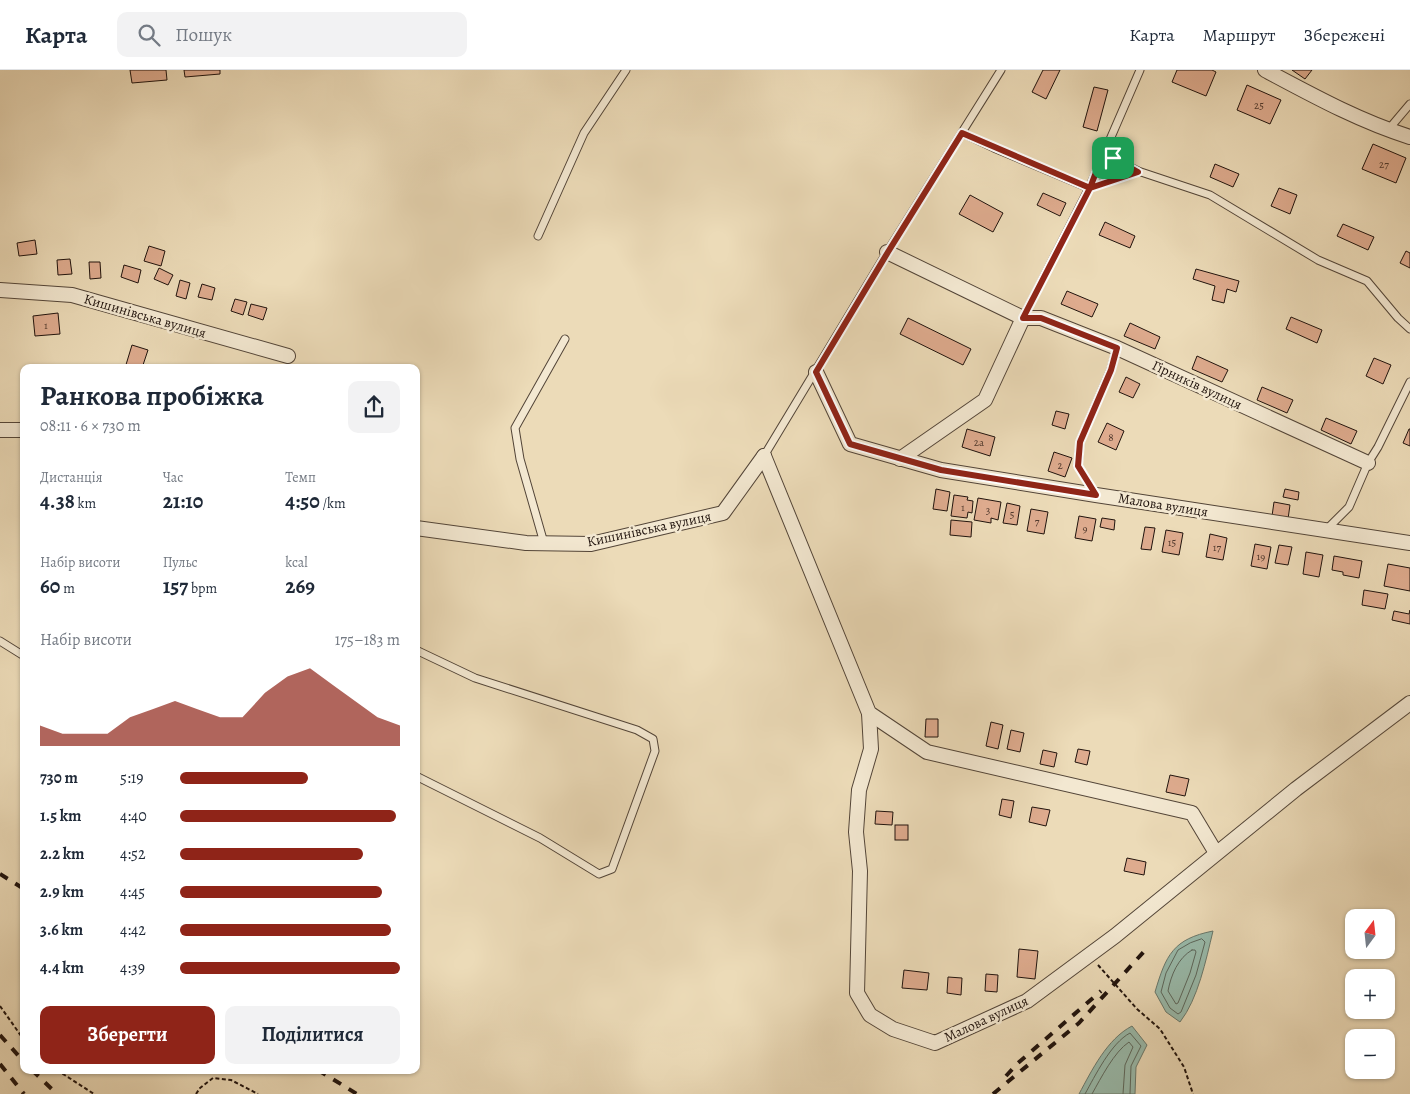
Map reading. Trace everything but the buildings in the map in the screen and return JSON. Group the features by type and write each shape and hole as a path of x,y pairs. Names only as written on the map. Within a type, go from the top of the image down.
{"street":[{"path":"1265,70 1344,111 1388,130 1410,137"},
{"name":"Гірників вулиця","path":"888,252 1023,318 1041,318 1117,348 1368,463"},
{"name":"Кишинівська вулиця","path":"0,290 72,295 288,356"},
{"path":"900,459 985,400 1023,318"},
{"name":"Малова вулиця","path":"816,372 850,444 900,459 941,470 1410,543"},
{"path":"0,430 20,430"},
{"name":"Малова вулиця","path":"764,456 869,713 871,749 859,790 856,832 860,872 857,993 870,1015 893,1029 935,1043 1027,1001 1091,954 1296,789 1410,703"},
{"name":"Кишинівська вулиця","path":"420,529 526,543 591,544 723,513 764,456"},
{"path":"869,713 927,752 1192,813 1216,853"}],"lane":[{"path":"538,236 584,133 626,70"},
{"path":"764,456 1001,70"},
{"path":"1023,318 1090,188 1106,146 1140,70"},
{"path":"1388,130 1410,104"},
{"path":"962,133 1090,188 1138,172"},
{"path":"1106,146 1113,158 1138,172 1210,195 1318,260 1367,281 1398,318 1410,329"},
{"path":"544,543 520,459 515,428 565,339"},
{"path":"1096,495 1078,466 1080,442 1111,370 1117,348"},
{"path":"1326,530 1349,507 1368,463 1378,447 1410,382"},
{"path":"0,641 20,654"},
{"path":"420,652 475,678 637,730 653,739 655,751 612,869 600,874 540,838 420,778"}],"path":[{"path":"1091,954 1099,967 1137,1009 1160,1029 1184,1067 1193,1094"},
{"path":"0,1006 20,1034"},
{"path":"63,1074 94,1094"},
{"path":"196,1094 200,1088 213,1078 231,1080 258,1094"}],"water":[{"path":"1213,931 1197,991 1180,1022 1166,1012 1155,992 1159,979 1168,959 1180,944 1199,934"},
{"path":"1132,1026 1147,1045 1136,1067 1135,1094 1079,1094 1095,1065 1108,1047"}],"railway":[{"path":"0,874 20,886"},
{"path":"993,1094 1079,1023 1149,946"},
{"path":"1006,1076 1018,1063 1101,991"},
{"path":"0,1035 20,1058"},
{"path":"0,1064 24,1094"},
{"path":"36,1074 57,1094"},
{"path":"324,1074 357,1094"}],"route":[{"path":"1113,158 1106,146 1090,188 962,133 816,372 850,444 941,470 1096,495 1078,466 1080,442 1111,370 1117,348 1041,318 1023,318 1090,188 1138,172 1113,158"}]}
